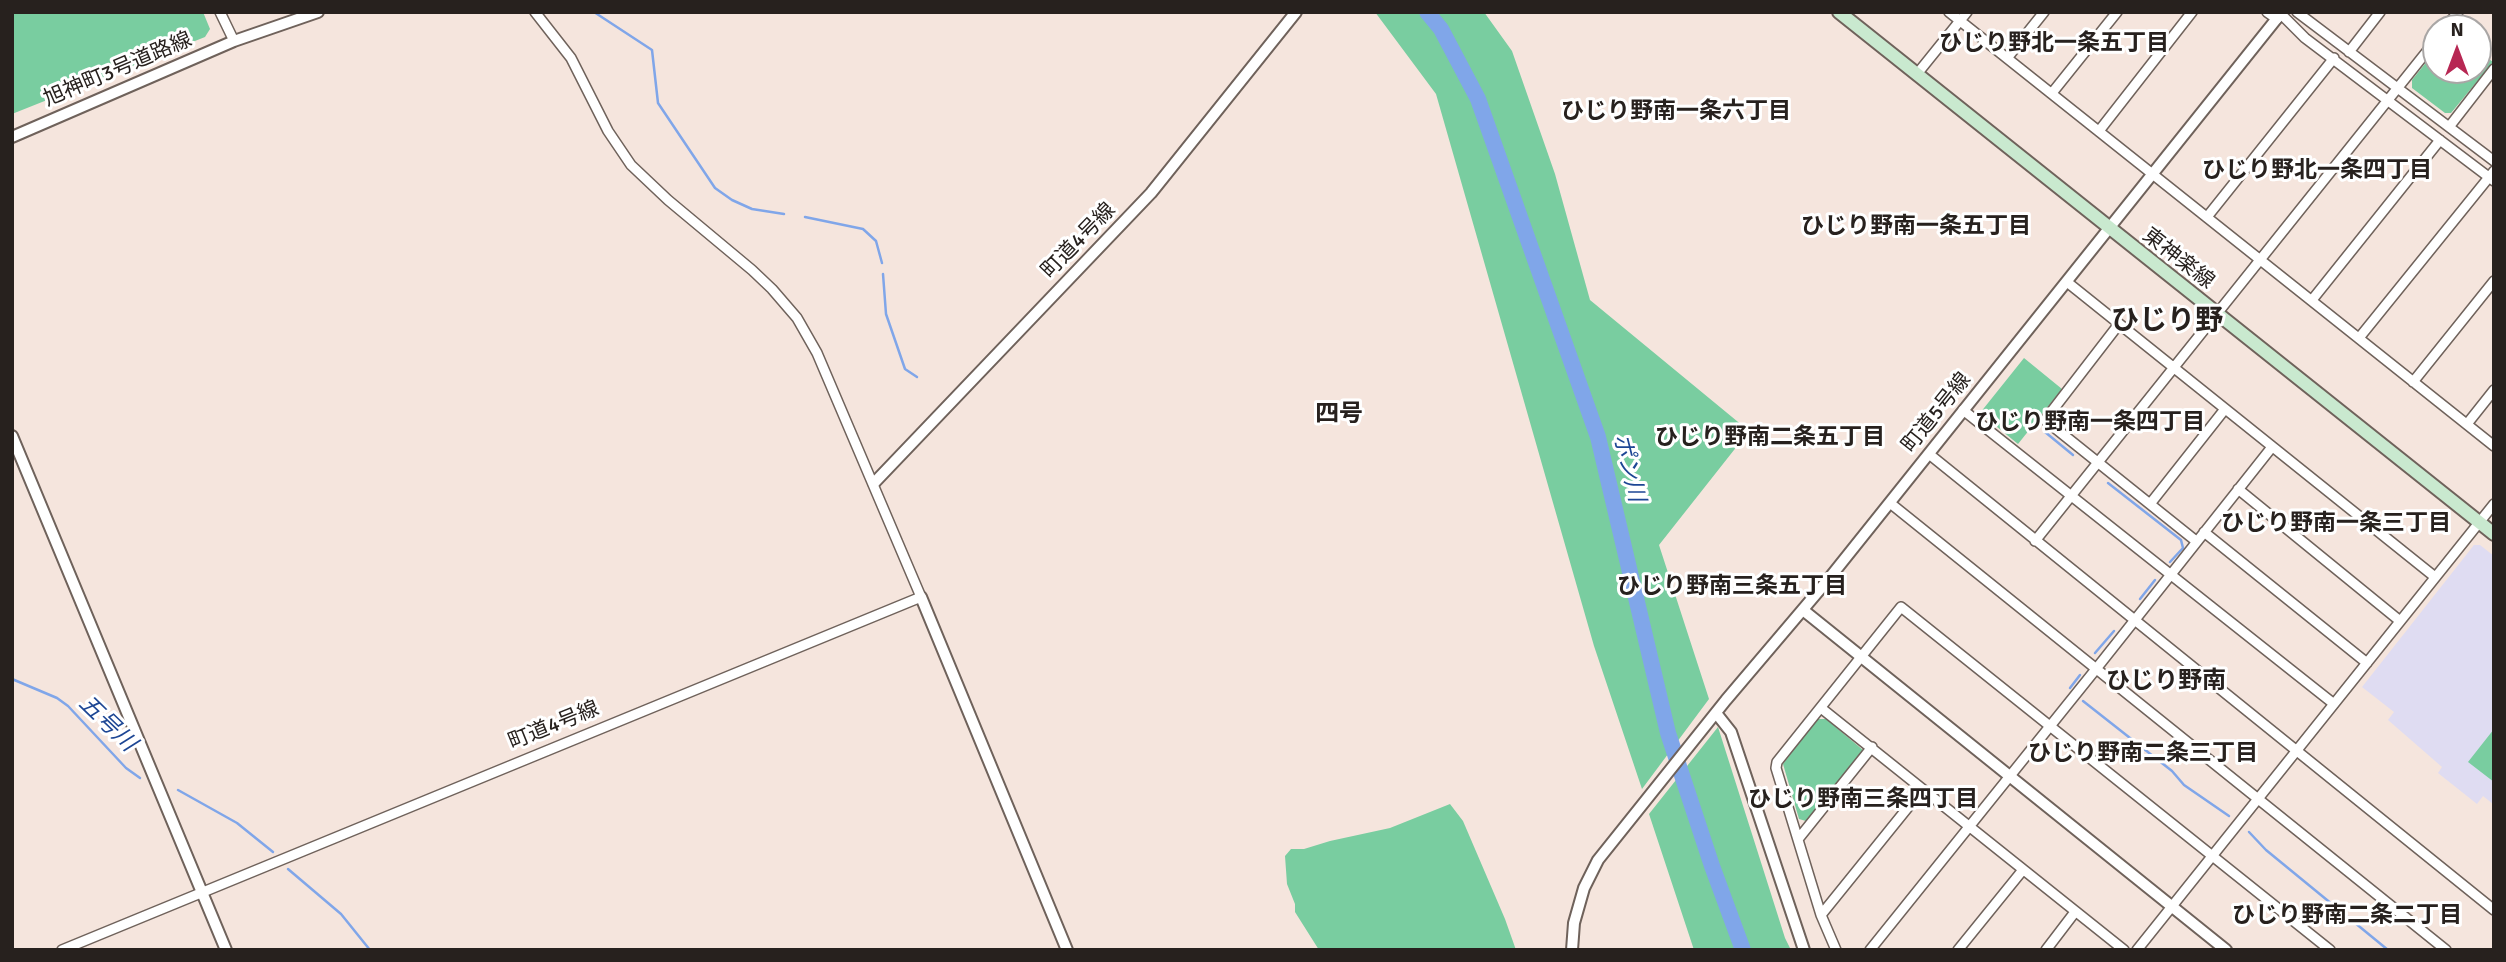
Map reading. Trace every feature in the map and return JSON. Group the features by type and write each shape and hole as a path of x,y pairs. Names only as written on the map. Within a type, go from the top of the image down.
{"main road":[{"name":"東神楽線","path":"1839,12 2494,534"}],"street":[{"path":"220,12 234,41"},
{"name":"旭神町3号道路線","path":"12,137 234,41 318,12"},
{"path":"535,12 571,58 608,131 631,165 668,200 762,279 797,318 817,353 874,483 1067,950"},
{"name":"町道4号線","path":"874,483 1151,193 1296,12"},
{"path":"1949,12 2494,446"},
{"path":"1917,74 1967,12"},
{"path":"2008,57 2044,12"},
{"path":"2052,93 2118,12"},
{"path":"2099,131 2192,12"},
{"path":"2349,52 2380,12"},
{"path":"2302,14 2494,161"},
{"path":"2277,15 2440,140 2492,176 2359,338"},
{"name":"町道5号線","path":"1572,950 1574,923 1584,888 1598,860 2110,229 2277,15"},
{"path":"2207,217 2334,58"},
{"path":"2035,541 2422,58"},
{"path":"2449,127 2494,69"},
{"path":"2312,300 2440,140"},
{"path":"2413,382 2494,281"},
{"path":"2067,282 2435,577"},
{"path":"2119,324 2045,420 2196,541"},
{"path":"2467,424 2494,390"},
{"path":"2150,504 2225,409"},
{"path":"1964,410 2334,704"},
{"path":"12,436 226,950"},
{"path":"1870,950 2272,447"},
{"path":"1929,454 2494,910"},
{"path":"2238,489 2400,621"},
{"path":"1889,502 2446,950"},
{"path":"2137,950 2494,504"},
{"path":"2204,532 2367,663"},
{"name":"町道4号線","path":"62,950 920,597"},
{"path":"1836,950 1821,915 1776,768 1777,762 1901,607 2330,950"},
{"path":"1803,610 2226,950"},
{"path":"1821,708 2124,950"},
{"path":"1716,713 1731,732 1804,950"},
{"path":"1799,838 1872,747"},
{"path":"1821,915 1922,790"},
{"path":"1958,950 2022,870"},
{"path":"2046,950 2075,912"}],"shaded area":[{"path":"2474,545 2480,545 2494,556 2493,804 2483,796 2477,804 2438,773 2442,767 2388,720 2394,712 2362,687"}],"green space":[{"path":"12,12 203,12 210,29 205,37 12,114"},
{"path":"1375,12 1484,12 1512,51 1555,174 1590,300 1749,431 1659,545 1709,699 1642,789 1594,646 1436,94"},
{"path":"2422,68 2422,84 2475,84 2451,113 2445,113 2412,88 2412,80"},
{"path":"2024,358 2062,389 2018,444 1980,413"},
{"path":"1817,719 1826,719 1863,750 1806,821 1799,819 1783,764"},
{"path":"1718,727 1791,950 1694,950 1649,814"},
{"path":"2494,729 2494,782 2468,762"},
{"path":"1450,804 1463,821 1516,950 1319,950 1295,912 1295,904 1287,884 1285,856 1291,849 1304,849 1390,828"}],"waterway":[{"path":"594,12 652,50 658,103 715,188 752,209 784,214"},
{"name":"ポン川","path":"1427,12 1441,29 1478,99 1598,437 1668,733 1743,950"},
{"path":"805,217 863,229 876,241 882,263"},
{"path":"883,274 886,314 905,369 917,377"},
{"path":"2045,432 2073,455"},
{"path":"2108,483 2181,540 2183,548 2170,562"},
{"path":"2140,599 2155,580"},
{"path":"2095,653 2114,631"},
{"path":"2070,688 2080,675"},
{"name":"五号川","path":"12,679 57,698 68,706 126,768 140,778"},
{"path":"2083,701 2172,771 2184,785 2229,816"},
{"name":"五号川","path":"178,790 237,823 273,852"},
{"path":"2249,832 2266,850 2388,950"},
{"name":"五号川","path":"288,869 341,914 370,950"}],"district":[{"name":"ひじり野北一条五丁目","path":"2054,44"},
{"name":"ひじり野南一条六丁目","path":"1676,112"},
{"name":"ひじり野北一条四丁目","path":"2317,171"},
{"name":"ひじり野南一条五丁目","path":"1916,227"},
{"name":"ひじり野","path":"2167,322"},
{"name":"四号","path":"1339,415"},
{"name":"ひじり野南一条四丁目","path":"2090,423"},
{"name":"ひじり野南二条五丁目","path":"1770,438"},
{"name":"ひじり野南一条三丁目","path":"2336,524"},
{"name":"ひじり野南三条五丁目","path":"1732,587"},
{"name":"ひじり野南","path":"2166,682"},
{"name":"ひじり野南二条三丁目","path":"2143,754"},
{"name":"ひじり野南三条四丁目","path":"1863,800"},
{"name":"ひじり野南二条二丁目","path":"2347,916"}]}
